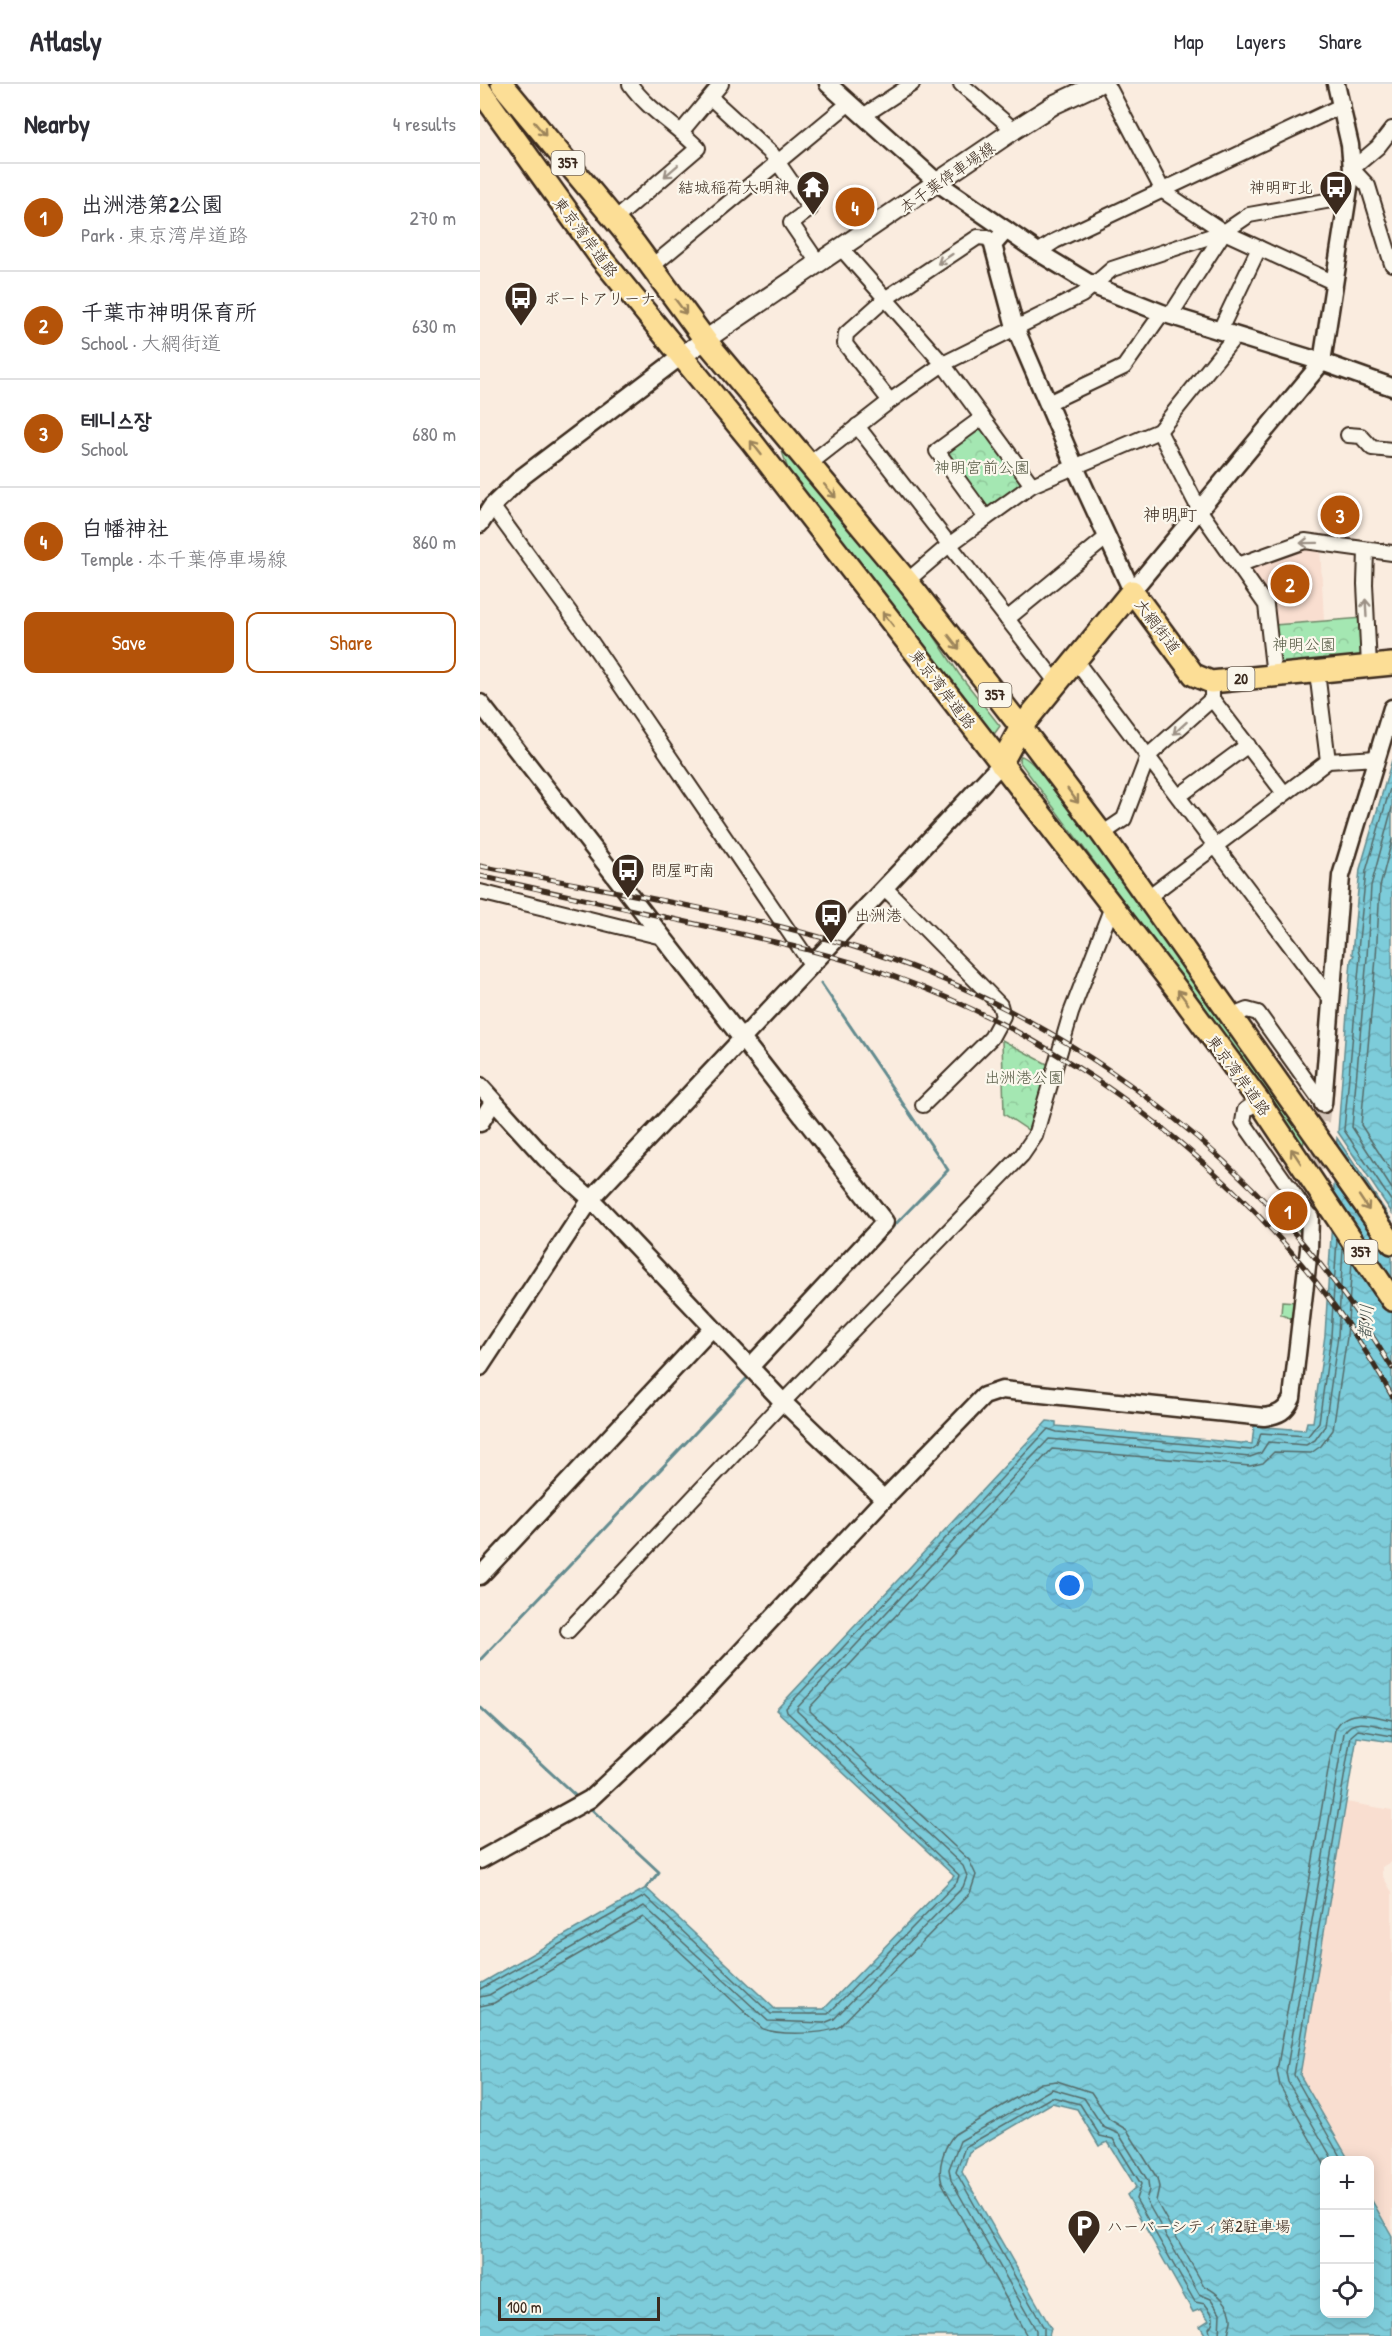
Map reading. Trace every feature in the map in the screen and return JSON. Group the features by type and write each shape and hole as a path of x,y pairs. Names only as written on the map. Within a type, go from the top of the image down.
{"main road":[{"name":"東京湾岸道路","path":"502,84 614,220 706,341 907,581 1021,727 1148,897 1391,1240"},
{"name":"本千葉停車場線","path":"680,357 1014,130 1055,104 1098,84"},
{"name":"東京湾岸道路","path":"480,90 529,161 680,357 752,442 1001,765 1113,904 1259,1101 1392,1299"},
{"name":"357","path":"480,106 529,161"},
{"name":"大網街道","path":"1001,765 1021,727 1132,591 1194,675 1211,691"},
{"name":"20","path":"1211,691 1274,676 1392,664"}],"street":[{"path":"614,220 698,148 682,131 641,100 630,84"},
{"path":"682,131 721,84"},
{"path":"828,84 938,183 1038,252 1095,286 1166,315 1322,362 1392,387"},
{"path":"863,116 912,84"},
{"path":"961,84 1014,130"},
{"path":"1107,84 1162,191 1224,232 1335,283"},
{"path":"890,401 845,344 846,334 885,299 978,237 988,238 993,245 1015,327 1075,467 1132,591 1322,362 1352,169 1342,105 1336,84"},
{"path":"711,98 777,163 810,209 790,223 819,264"},
{"path":"651,267 848,104"},
{"path":"1038,252 1055,241 1342,105"},
{"path":"1352,169 1385,147 1392,129"},
{"path":"1352,169 1368,186 1392,264"},
{"path":"808,465 890,401 943,364 1082,295 1112,269 1224,232 1249,215 1348,197"},
{"path":"993,245 1006,230"},
{"path":"1048,403 1124,367 1166,315 1224,232"},
{"path":"841,248 943,364 1032,485"},
{"path":"907,581 949,545 1032,485 1159,431 1228,333 1259,248"},
{"path":"480,524 492,506 522,477 680,357"},
{"path":"982,418 937,451 986,518"},
{"path":"857,426 1057,683"},
{"path":"1159,431 1200,511 1266,605 1274,676"},
{"path":"1348,435 1361,436 1372,448 1392,450"},
{"path":"492,506 587,636 812,964"},
{"path":"1007,619 1107,537"},
{"path":"1238,565 1305,541 1392,553"},
{"path":"1366,550 1365,584 1369,666"},
{"path":"1075,660 1330,998"},
{"path":"1317,672 1328,761"},
{"path":"1102,834 1124,819 1148,756 1211,691 1284,793"},
{"path":"480,703 885,1222 753,1370"},
{"path":"1323,1104 1341,876 1392,708"},
{"path":"1179,796 1248,745"},
{"path":"1148,897 1328,761 1377,758"},
{"path":"480,1367 591,1198 1001,765"},
{"path":"885,888 1000,1005 1003,1016 991,1038 923,1105"},
{"path":"480,892 662,936"},
{"path":"568,1631 783,1402 1022,1155 1035,1136 1071,1013 1113,904"},
{"path":"1232,1016 1247,1010 1258,1013 1323,1104"},
{"path":"480,1086 545,1158 591,1198 783,1402 884,1499"},
{"path":"480,1860 584,1803 695,1701 984,1396 993,1391 1264,1417 1276,1415 1287,1409 1292,1398 1309,1249 1310,1217 1243,1122 1245,1110 1259,1101"},
{"path":"480,1123 494,1102"},
{"path":"480,1576 712,1328"}],"shaded area":[{"path":"1307,545 1320,546 1324,620 1273,624 1249,570 1250,564"},
{"path":"1346,1802 1392,1810 1392,1861 1382,1867 1382,1875 1392,1892 1392,2234 1374,2202 1374,2156 1348,2156 1300,2075"}],"green space":[{"name":"神明宮前公園","path":"982,426 1021,479 1021,487 990,510 984,511 944,450"},
{"path":"781,448 923,619 959,674 1000,726 995,733 990,733 802,491 789,473"},
{"name":"神明公園","path":"1363,618 1365,660 1284,667 1278,663 1274,625"},
{"path":"1021,756 1040,771 1072,810 1161,930 1305,1136 1303,1146 1019,761"},
{"name":"出洲港公園","path":"1002,1040 1049,1065 1034,1134 1004,1114"},
{"path":"1281,1188 1303,1223 1304,1237 1271,1198"},
{"path":"1282,1301 1297,1302 1296,1320 1281,1315"}],"water":[{"path":"1392,760 1392,1213 1338,1132 1360,869"},
{"name":"都川","path":"1337,1138 1392,1221 1392,1742 1357,1737 1300,2075 1347,2156 1320,2156 1320,2318 1374,2318 1374,2204 1392,2236 1392,2336 1206,2336 1200,2326 1209,2320 1201,2309 1193,2312 1127,2195 1136,2187 1108,2142 1099,2146 1077,2109 1052,2103 969,2152 962,2172 1051,2328 1049,2336 480,2336 480,1984 646,1888 775,2009 824,2009 954,1876 776,1710 1047,1421 1056,1422 1056,1426 1252,1444 1254,1426 1305,1430 1307,1422 1313,1422 1325,1335"}],"waterway":[{"path":"821,983 948,1170 854,1267"},
{"path":"480,1660 749,1376"},
{"path":"480,1707 578,1798"},
{"path":"588,1806 659,1872 646,1888"}],"tunnel":[{"path":"1310,1217 1323,1104"}],"railway":[{"path":"480,866 723,913 819,937 867,951 947,981 1024,1018 1097,1062 1167,1113 1232,1169 1292,1230 1345,1297 1392,1368"},
{"path":"480,876 752,936 844,960 890,975 966,1006 1040,1045 1111,1090 1178,1141 1241,1198 1298,1260 1348,1326 1392,1396"}],"place":[{"name":"白幡神社","path":"855,207"},
{"name":"結城稲荷大明神","path":"813,216"},
{"name":"神明町北","path":"1336,216"},
{"name":"ポートアリーナ","path":"521,327"},
{"name":"테니스장","path":"1340,515"},
{"name":"千葉市神明保育所","path":"1290,584"},
{"name":"問屋町南","path":"628,899"},
{"name":"出洲港","path":"831,944"},
{"name":"出洲港第2公園","path":"1288,1211"},
{"name":"ハーバーシティ第2駐車場","path":"1084,2255"}],"district":[{"name":"神明町","path":"1170,515"}]}
